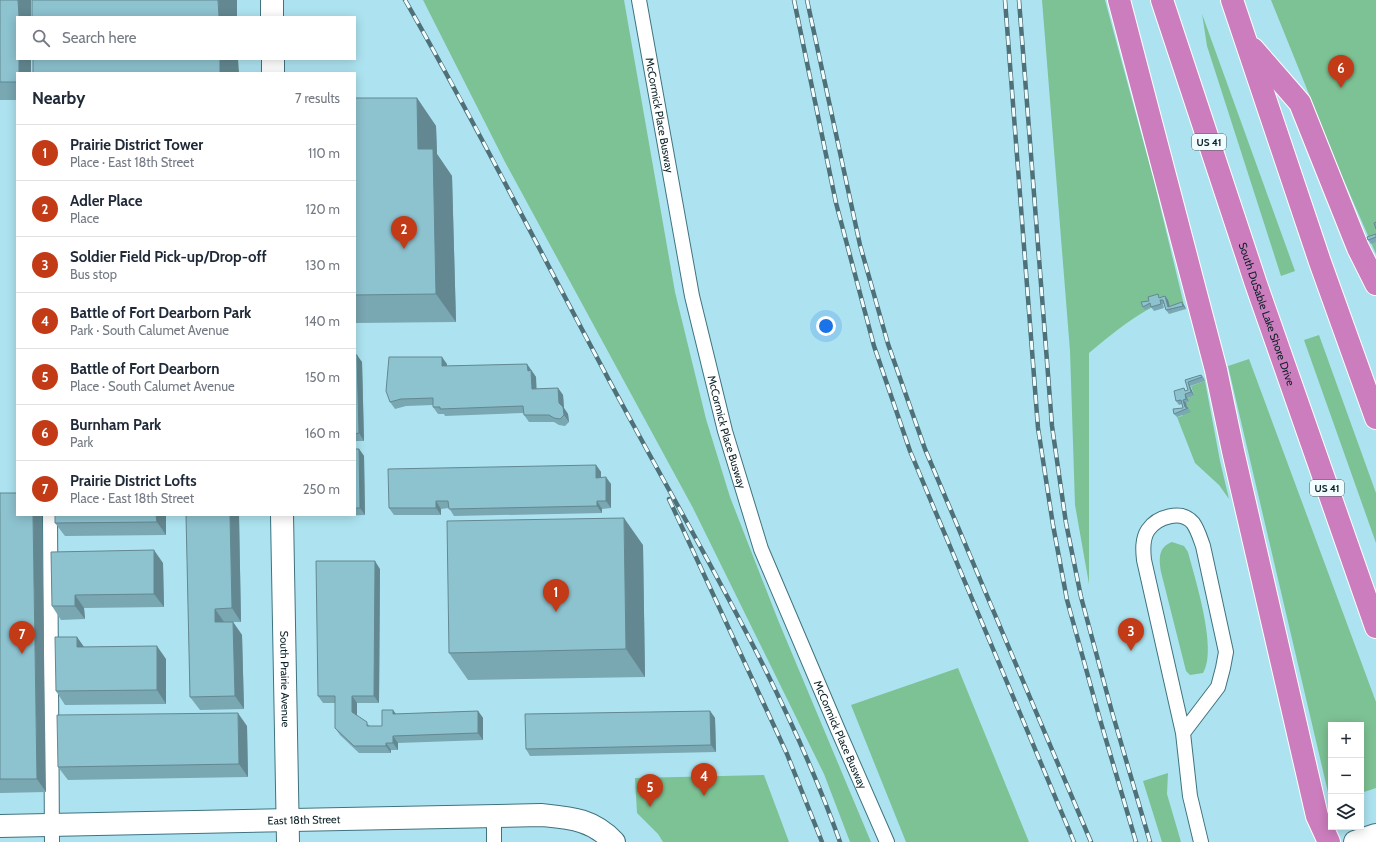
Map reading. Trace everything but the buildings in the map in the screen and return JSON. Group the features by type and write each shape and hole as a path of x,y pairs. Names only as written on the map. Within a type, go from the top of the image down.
{"highway":[{"path":"1119,0 1200,304 1317,816 1329,842"},
{"name":"South DuSable Lake Shore Drive","path":"1162,0 1278,349 1376,627"},
{"path":"1232,0 1320,262 1376,418"},
{"path":"1246,41 1300,103 1358,248 1376,284"}],"street":[{"path":"272,0 272,16"},
{"path":"273,60 273,72"},
{"name":"South Prairie Avenue","path":"282,516 288,842"},
{"name":"East 18th Street","path":"0,826 52,833 288,819 541,815 576,818 609,837"},
{"path":"1355,842 1376,835"}],"lane":[{"name":"McCormick Place Busway","path":"639,0 692,296 725,430 761,548 887,842"},
{"path":"50,516 52,833"},
{"path":"1183,733 1218,686 1226,652 1203,546 1198,532 1192,522 1183,516 1169,516 1156,522 1147,531 1143,544 1144,560 1183,733 1190,796 1201,842"},
{"path":"494,816 494,842"}],"green space":[{"path":"423,0 624,0 675,292 706,419 730,497 778,620 871,842 850,842 824,774 693,508 505,162"},
{"path":"1042,0 1105,0 1154,181 1184,305 1171,311 1167,300 1156,305 1126,324 1089,353 1089,584 1075,505 1070,351"},
{"path":"1271,0 1376,0 1376,254 1342,176"},
{"path":"1202,14 1295,271 1281,276 1207,46"},
{"path":"1319,335 1376,493 1376,543 1304,340"},
{"path":"1249,359 1376,702 1376,788 1364,792 1364,722 1328,722 1328,792 1228,366"},
{"path":"1205,381 1220,461 1229,499 1219,485 1195,463 1177,417 1182,416 1186,403 1189,402 1187,398 1194,396 1191,386"},
{"path":"1172,542 1184,546 1188,552 1200,596 1207,632 1208,648 1207,662 1203,673 1190,675 1186,671 1161,572 1160,554 1167,544"},
{"path":"958,668 1029,842 906,842 851,705"},
{"path":"1168,773 1167,794 1181,842 1162,842 1143,781"},
{"path":"764,775 789,842 663,842 658,834 637,813 635,778"}],"railway":[{"path":"405,0 464,106 606,375 746,631 796,735 840,842"},
{"path":"794,0 836,203 874,346 910,451 1074,842"},
{"path":"807,0 860,245 888,344 925,449 1091,842"},
{"path":"1005,0 1038,428 1053,525 1067,600 1136,842"},
{"path":"1019,0 1052,426 1066,523 1081,597 1112,712 1150,842"},
{"path":"669,499 787,754 822,842"}],"place":[{"name":"Burnham Park","path":"1341,88"},
{"name":"Adler Place","path":"404,249"},
{"name":"Prairie District Tower","path":"556,612"},
{"name":"Soldier Field Pick-up/Drop-off","path":"1131,651"},
{"name":"Prairie District Lofts","path":"22,654"},
{"name":"Battle of Fort Dearborn Park","path":"704,796"},
{"name":"Battle of Fort Dearborn","path":"650,807"}]}
